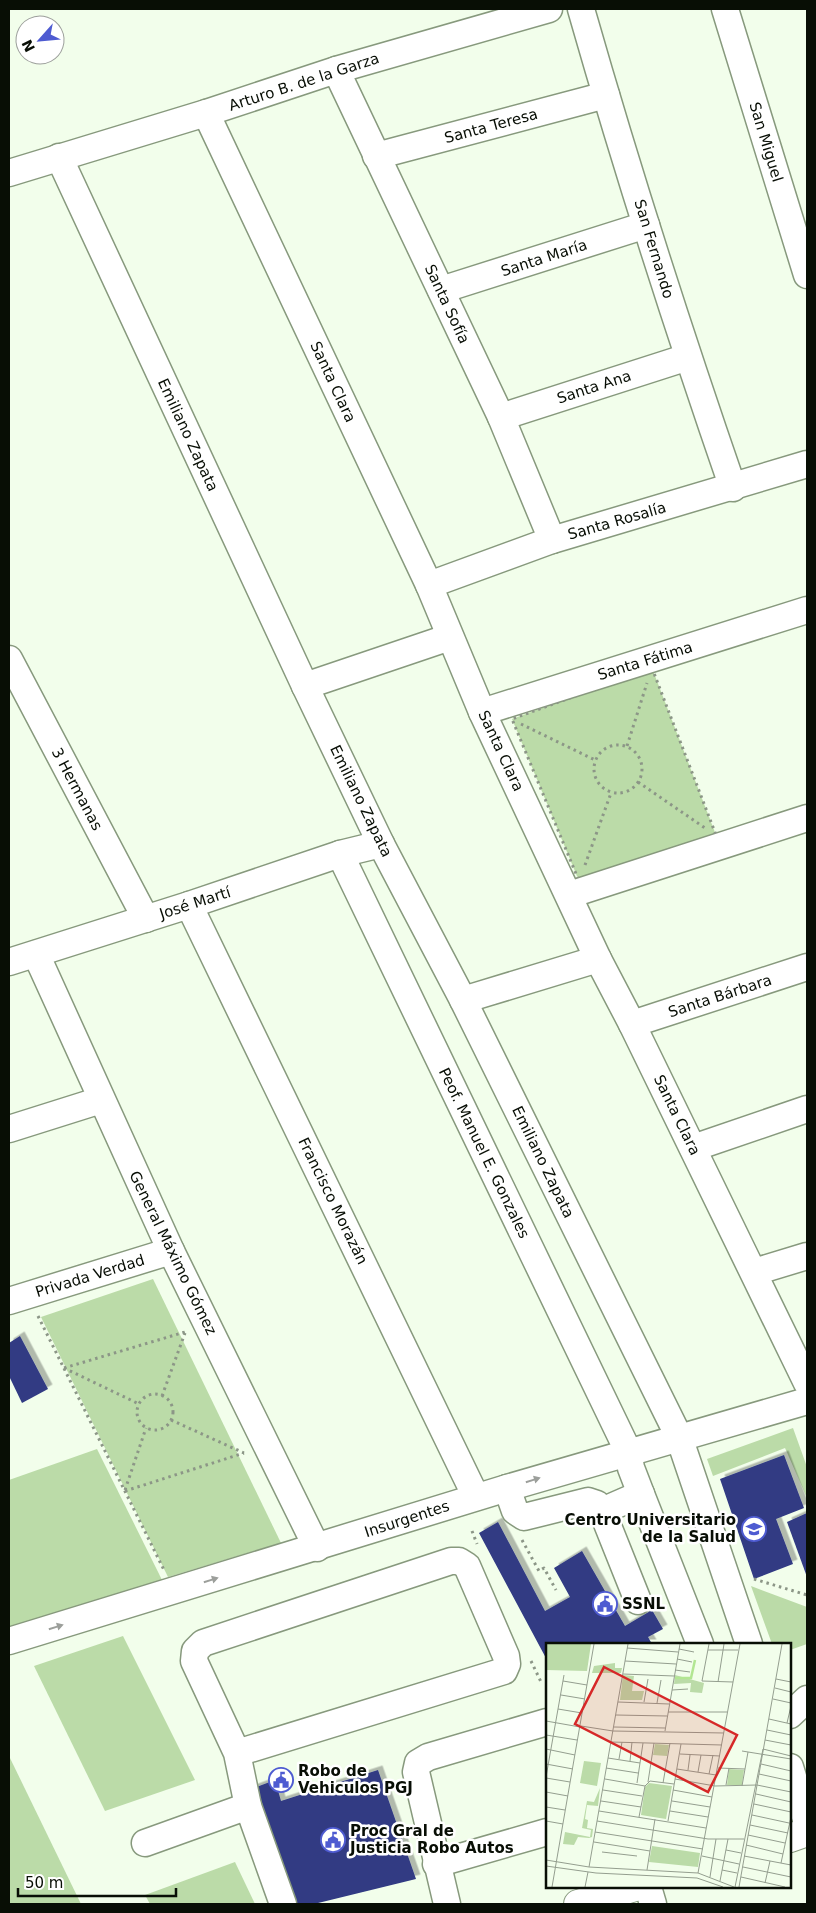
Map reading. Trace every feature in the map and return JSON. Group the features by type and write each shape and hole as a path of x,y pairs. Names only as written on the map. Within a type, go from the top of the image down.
{"main road":[{"path":"791,1838 807,1832"},
{"path":"578,1904 632,1888"}],"street":[{"name":"Arturo B. de la Garza","path":"9,173 206,113 486,17 549,9"},
{"name":"San Fernando","path":"581,9 646,225 688,357 733,488"},
{"name":"San Miguel","path":"725,9 807,275"},
{"name":"Santa Sofía","path":"336,70 500,417 552,540"},
{"name":"Santa Teresa","path":"376,156 606,95"},
{"name":"Santa Clara","path":"206,113 429,585 482,712 574,888 598,959 632,1024 807,1383"},
{"name":"Emiliano Zapata","path":"59,157 305,686 381,844 463,1000 679,1437 749,1643"},
{"name":"Santa María","path":"441,290 646,225"},
{"name":"Santa Ana","path":"500,417 688,357"},
{"name":"Santa Rosalía","path":"429,585 552,540 733,488 807,464"},
{"name":"Santa Fátima","path":"482,712 807,610"},
{"path":"305,686 450,637"},
{"name":"3 Hermanas","path":"9,659 18,696 146,918"},
{"path":"574,888 807,818"},
{"name":"José Martí","path":"9,962 189,905 340,854 381,844"},
{"name":"Peof. Manuel E. Gonzales","path":"340,854 628,1452 630,1468 700,1643"},
{"name":"Francisco Morazán","path":"189,905 476,1498"},
{"name":"General Máximo Gómez","path":"36,954 171,1251 317,1548"},
{"path":"463,1000 598,959"},
{"name":"Santa Bárbara","path":"632,1024 807,968"},
{"path":"9,1129 101,1100"},
{"path":"693,1148 807,1109"},
{"name":"Privada Verdad","path":"9,1301 171,1251"},
{"path":"754,1272 807,1256"},
{"name":"Insurgentes","path":"9,1641 317,1548 507,1488 807,1401"},
{"path":"507,1488 514,1511 524,1517 588,1501 597,1504 638,1601"},
{"path":"602,1512 641,1494"},
{"path":"237,1753 504,1671 507,1664 506,1656 467,1566 459,1561 452,1561 203,1643 198,1648 194,1661 237,1753 248,1806 282,1904"},
{"path":"791,1714 807,1699"},
{"path":"447,1904 436,1864 416,1772 418,1763 428,1756 546,1722"},
{"path":"791,1770 807,1823"},
{"path":"145,1843 248,1806"},
{"path":"436,1864 546,1832"},
{"path":"648,1888 653,1904"}],"path":[{"path":"512,719 652,668"},
{"path":"627,746 652,668"},
{"path":"652,668 716,835"},
{"path":"512,719 595,760"},
{"path":"512,719 574,888"},
{"path":"611,745 627,746 633,750 641,762 641,776 638,782 626,792 611,793 598,784 594,777 595,760 598,754 611,745"},
{"path":"638,782 716,835"},
{"path":"574,888 611,793"},
{"path":"574,888 716,835"},
{"path":"35,1310 166,1576"},
{"path":"182,1324 190,1341"},
{"path":"64,1368 186,1332"},
{"path":"162,1396 186,1332"},
{"path":"64,1368 139,1404"},
{"path":"146,1396 162,1396 167,1398 173,1408 171,1420 164,1428 158,1430 146,1428 139,1420 139,1404 146,1396"},
{"path":"171,1420 244,1453"},
{"path":"125,1491 146,1428"},
{"path":"240,1444 249,1462"},
{"path":"125,1491 244,1453"},
{"path":"522,1539 539,1571 544,1568 556,1590"},
{"path":"754,1579 807,1595"}],"green space":[{"path":"652,668 716,835 579,881 512,719"},
{"path":"153,1279 281,1543 168,1577 41,1317"},
{"path":"793,1428 807,1467 807,1498 785,1448 713,1476 707,1459"},
{"path":"97,1449 165,1586 9,1633 9,1480"},
{"path":"751,1586 807,1607 807,1644 791,1650 791,1643 772,1643"},
{"path":"123,1636 195,1780 105,1811 34,1666"},
{"path":"9,1756 81,1904 9,1904"},
{"path":"235,1862 255,1904 150,1904 145,1895"}],"building":[{"path":"20,1336 48,1389 22,1403 9,1376 9,1343"},
{"path":"784,1455 804,1508 776,1519 793,1564 754,1579 720,1479"},
{"path":"807,1513 807,1577 787,1522"},
{"path":"498,1522 545,1611 570,1597 554,1568 582,1551 625,1626 652,1610 663,1629 648,1637 651,1643 546,1643 546,1658 479,1533"},
{"name":"Proc Gral de Justicia Robo Autos","path":"378,1770 416,1879 314,1904 287,1904 246,1791 275,1780 281,1801"}],"place":[{"name":"Centro Universitario de la Salud","path":"754,1529"},
{"name":"SSNL","path":"605,1604"},
{"name":"Robo de Vehiculos PGJ","path":"281,1780"},
{"name":"Proc Gral de Justicia Robo Autos","path":"333,1840"}]}
